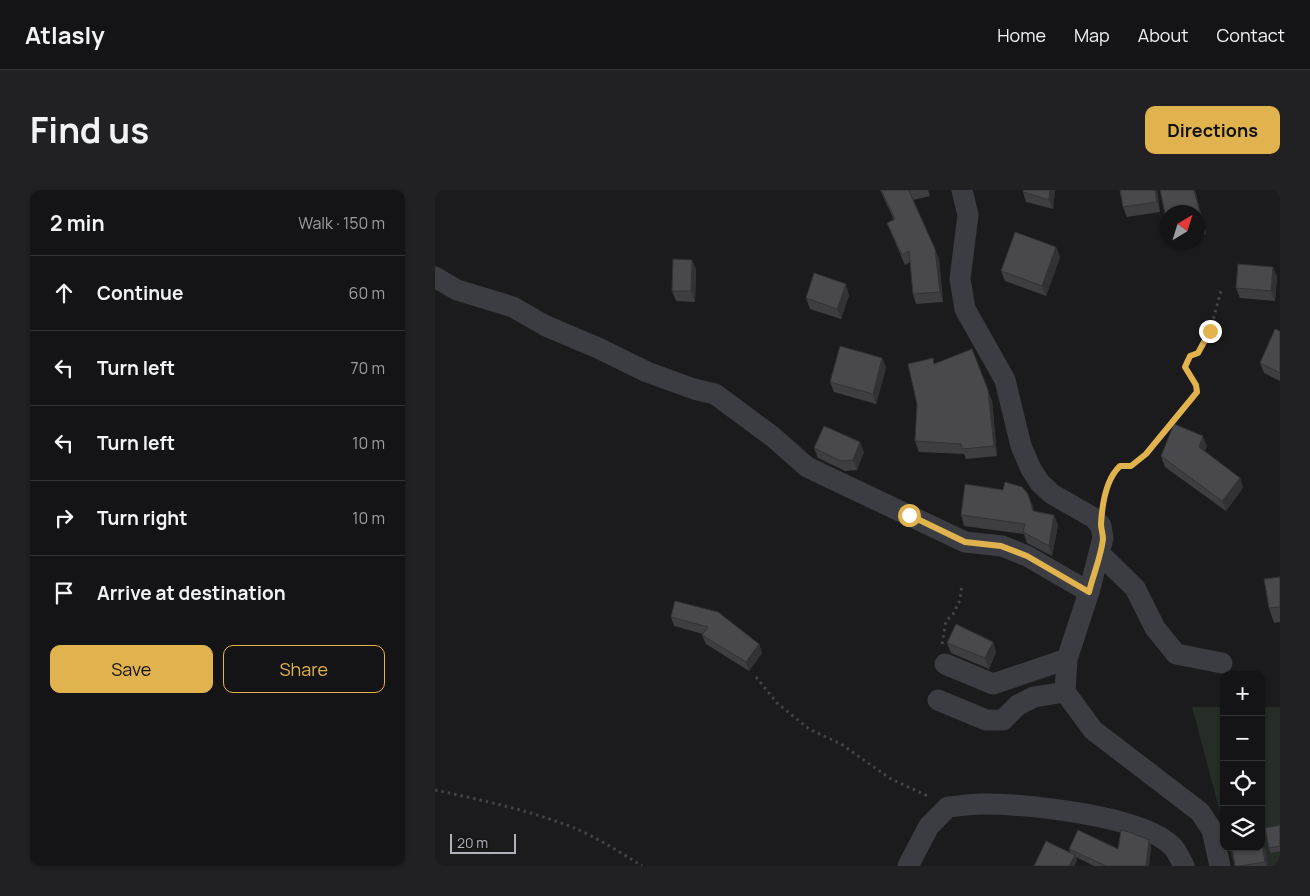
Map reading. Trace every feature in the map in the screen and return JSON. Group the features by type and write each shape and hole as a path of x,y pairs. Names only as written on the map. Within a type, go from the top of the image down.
{"street":[{"path":"962,190 968,215 960,279 965,309 1005,380 1021,446 1031,469 1040,483 1052,494 1094,518 1101,526 1103,538 1099,554 1089,592 1067,659 1065,692 1093,730 1201,812 1212,830 1220,866"},
{"path":"435,277 457,290 513,306 546,326 598,348 647,372 694,389 715,394 773,437 807,467 965,542 1001,546 1027,556 1089,592"},
{"path":"1099,554 1135,588 1155,628 1176,654 1222,663"},
{"path":"945,664 993,684 1067,659"},
{"path":"938,700 986,720 1003,720 1018,705 1034,697 1065,692"},
{"path":"908,866 929,826 948,807 982,804 1057,809 1125,823 1154,834 1172,846 1184,866"}],"path":[{"path":"1101,526 1107,490 1113,473 1120,466 1131,466 1146,454 1197,392 1196,385 1185,367 1190,356 1198,353 1210,331 1221,290"},
{"path":"945,664 938,661 946,621 953,614 960,600 962,584"},
{"path":"756,677 777,703 809,729 841,744 891,779 948,807"},
{"path":"435,790 499,805 572,828 620,851 642,866"}],"shaded area":[{"path":"1192,707 1220,707 1220,812"},
{"path":"1265,707 1280,707 1280,866 1234,866 1230,851 1265,851"}],"building":[{"path":"881,190 912,190 909,191 935,249 940,292 913,294 909,251 902,255 887,223 895,219"},
{"path":"1023,190 1050,190 1049,200 1023,192"},
{"path":"1120,190 1155,190 1157,202 1123,207"},
{"path":"1160,190 1194,190 1198,205 1163,205"},
{"path":"1015,232 1056,247 1042,286 1001,271"},
{"path":"673,259 692,260 691,291 672,291"},
{"path":"1238,264 1273,267 1271,291 1236,288"},
{"path":"814,273 846,284 837,309 806,298"},
{"path":"1275,329 1280,331 1280,373 1260,363"},
{"path":"840,346 882,358 873,394 830,382"},
{"path":"972,349 988,390 994,446 962,449 961,444 915,441 917,404 908,364 933,358 934,364"},
{"path":"1174,424 1203,436 1199,447 1240,478 1222,501 1161,456"},
{"path":"824,426 860,442 853,460 841,461 814,448"},
{"path":"1005,482 1022,487 1028,494 1033,511 1054,515 1049,546 1023,532 1025,524 961,515 965,484 1003,490"},
{"path":"1280,577 1280,607 1269,608 1264,579"},
{"path":"675,601 718,612 759,644 746,662 702,635 708,627 671,617"},
{"path":"956,624 993,642 985,658 947,643"},
{"path":"1280,825 1280,846 1269,848 1265,828"},
{"path":"1078,830 1118,849 1121,830 1149,840 1146,866 1106,866 1069,849"},
{"path":"1046,841 1075,855 1069,866 1034,866"},
{"path":"1233,851 1263,851 1265,862 1235,866"}],"route":[{"path":"909,515 965,542 1001,546 1027,556 1089,592 1103,538 1101,526 1107,490 1113,473 1120,466 1131,466 1146,454 1197,392 1196,385 1185,367 1186,362 1190,356 1198,353 1210,331"}]}
